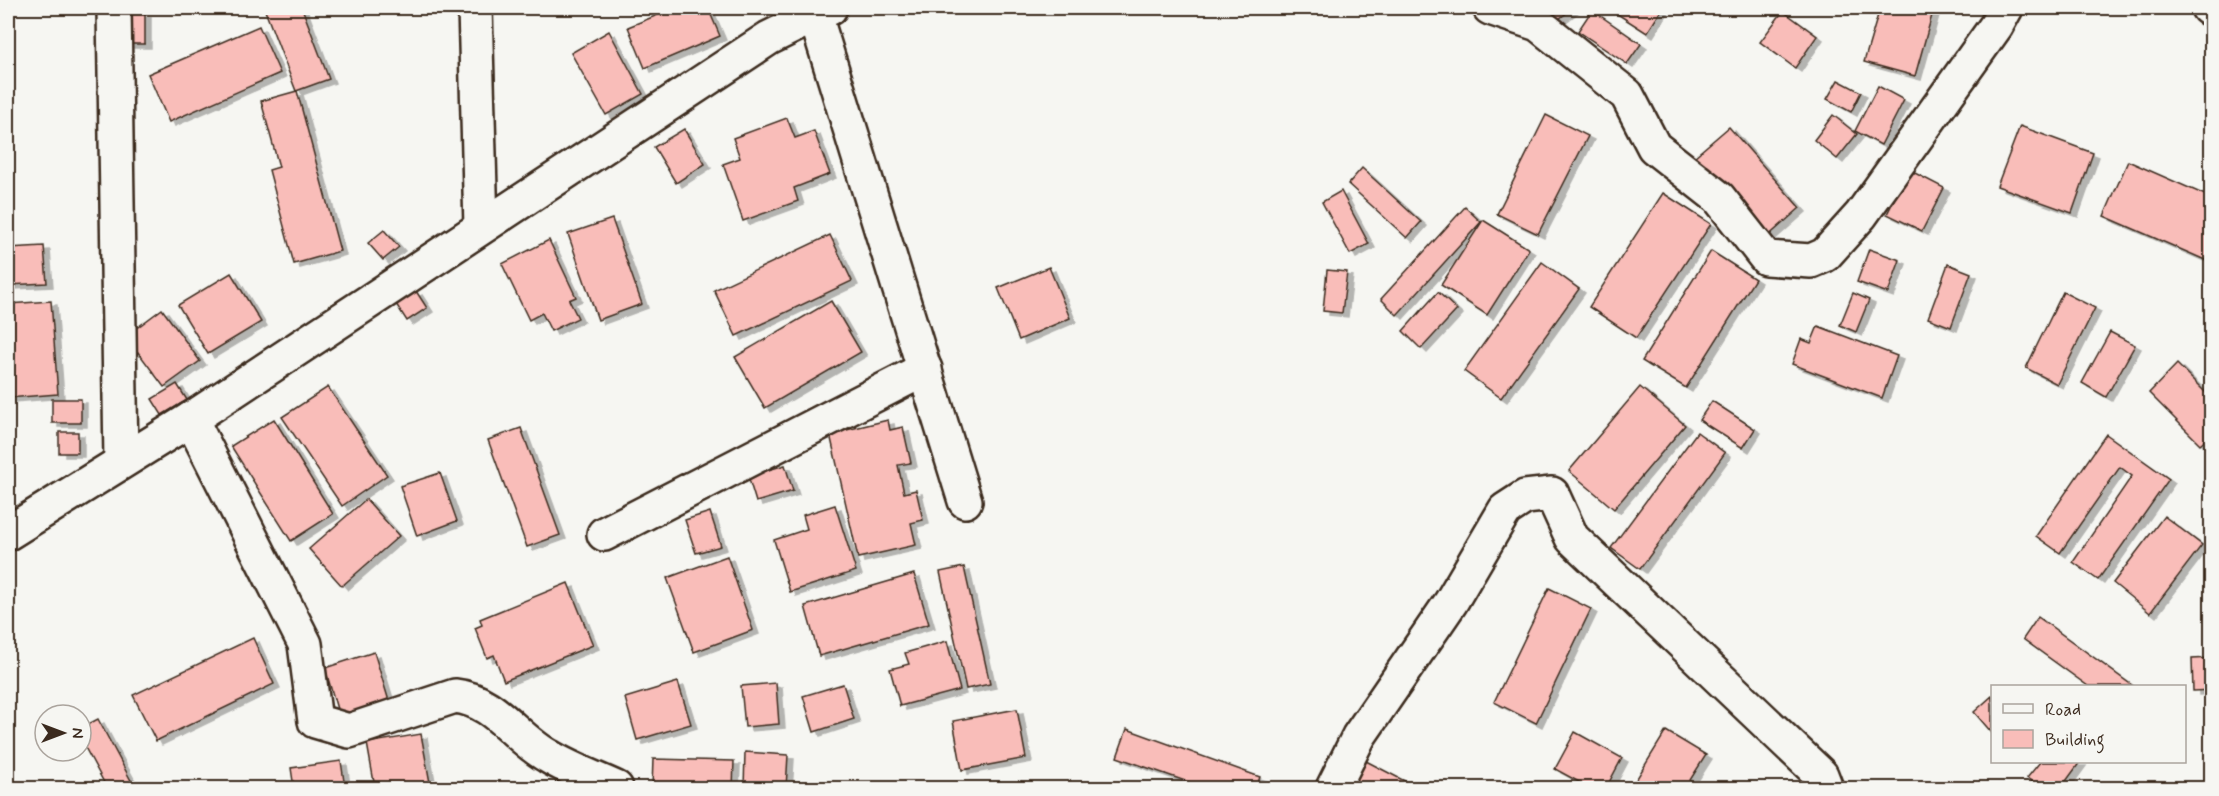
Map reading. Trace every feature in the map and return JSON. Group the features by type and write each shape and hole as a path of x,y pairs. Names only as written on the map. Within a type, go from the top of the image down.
{"street":[{"path":"114,8 121,461"},
{"path":"475,8 481,226"},
{"path":"1490,8 1538,24 1628,95 1654,147 1719,198 1766,258 1811,261 1825,255 1861,215 2007,8"},
{"path":"8,533 190,419 769,38 822,11 965,501"},
{"path":"604,534 925,369"},
{"path":"190,419 305,644 315,721 349,731 455,696 471,698 493,711 520,736 548,756 616,789"},
{"path":"1333,789 1359,736 1451,602 1504,510 1525,497 1552,494 1572,538 1823,784"}],"building":[{"path":"264,8 302,8 329,79 296,91"},
{"path":"675,8 708,8 720,36 645,68 628,27"},
{"path":"1537,8 1573,8 1551,25"},
{"path":"1608,8 1663,8 1647,33"},
{"path":"1880,8 1934,8 1915,76 1864,62"},
{"path":"1592,10 1641,44 1627,64 1578,31"},
{"path":"1783,11 1817,36 1795,68 1760,42"},
{"path":"124,13 145,13 145,44 124,44"},
{"path":"259,26 280,73 169,122 148,74"},
{"path":"609,31 643,94 606,115 571,53"},
{"path":"1838,80 1861,92 1851,112 1827,99"},
{"path":"1878,86 1904,100 1881,145 1855,131"},
{"path":"297,91 340,251 294,264 269,170 279,167 261,101"},
{"path":"1546,115 1588,136 1538,234 1497,214"},
{"path":"1833,115 1857,134 1837,159 1814,140"},
{"path":"787,118 795,138 814,131 830,174 794,188 798,201 743,221 723,164 740,158 733,138"},
{"path":"2020,126 2093,153 2072,213 1997,186"},
{"path":"1729,127 1800,208 1766,238 1694,157"},
{"path":"684,129 705,164 676,183 654,147"},
{"path":"2128,161 2212,198 2212,263 2104,216"},
{"path":"1362,168 1421,222 1407,238 1348,184"},
{"path":"1909,170 1944,188 1922,231 1887,214"},
{"path":"1341,191 1369,244 1350,254 1322,202"},
{"path":"1663,193 1711,224 1636,338 1589,307"},
{"path":"1465,207 1481,222 1397,315 1381,299"},
{"path":"612,219 642,304 598,320 568,234"},
{"path":"1483,220 1529,249 1487,315 1441,285"},
{"path":"384,230 399,247 383,260 368,243"},
{"path":"830,235 852,281 736,336 714,290"},
{"path":"549,240 576,297 569,300 578,318 551,331 542,313 529,320 502,264"},
{"path":"44,246 47,283 8,285 8,248"},
{"path":"1869,249 1900,260 1888,293 1857,282"},
{"path":"1711,251 1755,279 1686,388 1642,361"},
{"path":"1542,262 1579,289 1501,398 1464,371"},
{"path":"1948,264 1971,273 1951,327 1928,318"},
{"path":"1049,267 1070,318 1019,340 998,288"},
{"path":"1327,270 1347,272 1342,313 1323,311"},
{"path":"231,273 261,322 208,354 178,305"},
{"path":"416,291 427,308 407,321 396,304"},
{"path":"1438,292 1457,310 1421,349 1403,331"},
{"path":"2063,292 2095,308 2057,384 2026,368"},
{"path":"1853,293 1869,300 1856,332 1840,325"},
{"path":"51,301 58,394 8,398 8,304"},
{"path":"831,301 861,352 765,408 735,357"},
{"path":"162,309 200,361 164,387 126,336"},
{"path":"1818,326 1897,356 1882,398 1792,364 1801,339 1811,343"},
{"path":"2110,332 2135,345 2106,397 2082,383"},
{"path":"2177,364 2212,399 2212,433 2200,444 2149,393"},
{"path":"177,384 187,400 162,415 152,399"},
{"path":"328,387 387,475 342,506 282,417"},
{"path":"1640,387 1685,425 1614,509 1569,471"},
{"path":"52,399 81,399 81,423 52,423"},
{"path":"1712,401 1755,429 1743,448 1699,420"},
{"path":"274,419 333,514 291,541 231,446"},
{"path":"888,420 890,430 903,427 911,463 898,465 904,493 916,490 923,520 911,523 916,545 858,558 830,434"},
{"path":"521,428 560,535 527,547 488,440"},
{"path":"59,432 78,432 78,453 59,453"},
{"path":"1697,432 1725,453 1640,569 1611,548"},
{"path":"2106,434 2169,479 2098,580 2073,562 2132,476 2120,467 2060,553 2036,536"},
{"path":"785,465 793,491 756,502 748,476"},
{"path":"440,473 457,521 417,536 400,486"},
{"path":"366,499 399,536 342,586 309,549"},
{"path":"835,505 856,571 790,592 774,540 807,529 803,515"},
{"path":"710,512 721,546 696,553 685,520"},
{"path":"2164,516 2202,545 2150,613 2113,583"},
{"path":"727,556 753,630 694,652 667,578"},
{"path":"964,567 990,684 966,689 940,572"},
{"path":"914,574 929,624 819,656 805,606"},
{"path":"568,583 593,645 504,681 494,655 487,658 475,628 482,625 480,619"},
{"path":"1549,588 1591,609 1536,723 1494,702"},
{"path":"2038,617 2132,685 2087,685 2023,639"},
{"path":"253,638 274,684 156,741 133,695"},
{"path":"947,641 960,690 900,706 890,669 909,664 905,653"},
{"path":"374,652 389,701 339,716 325,668"},
{"path":"2212,658 2212,690 2193,691 2192,659"},
{"path":"678,682 691,724 637,740 625,698"},
{"path":"776,683 779,724 745,727 741,686"},
{"path":"843,684 854,719 814,732 803,696"},
{"path":"1991,697 1991,732 1974,712"},
{"path":"1017,709 1026,758 962,770 953,721"},
{"path":"98,719 135,788 107,788 93,762 93,722"},
{"path":"1127,729 1260,777 1256,788 1205,788 1117,757"},
{"path":"1666,731 1706,755 1685,788 1631,788"},
{"path":"1575,732 1622,758 1606,788 1590,788 1555,769"},
{"path":"421,734 431,788 375,788 367,743"},
{"path":"745,752 788,755 786,788 744,788"},
{"path":"653,759 734,761 733,788 652,788"},
{"path":"341,761 345,788 294,788 291,768"},
{"path":"1366,761 1418,788 1352,788"},
{"path":"2039,763 2079,763 2061,788 2041,788 2027,778"}]}
